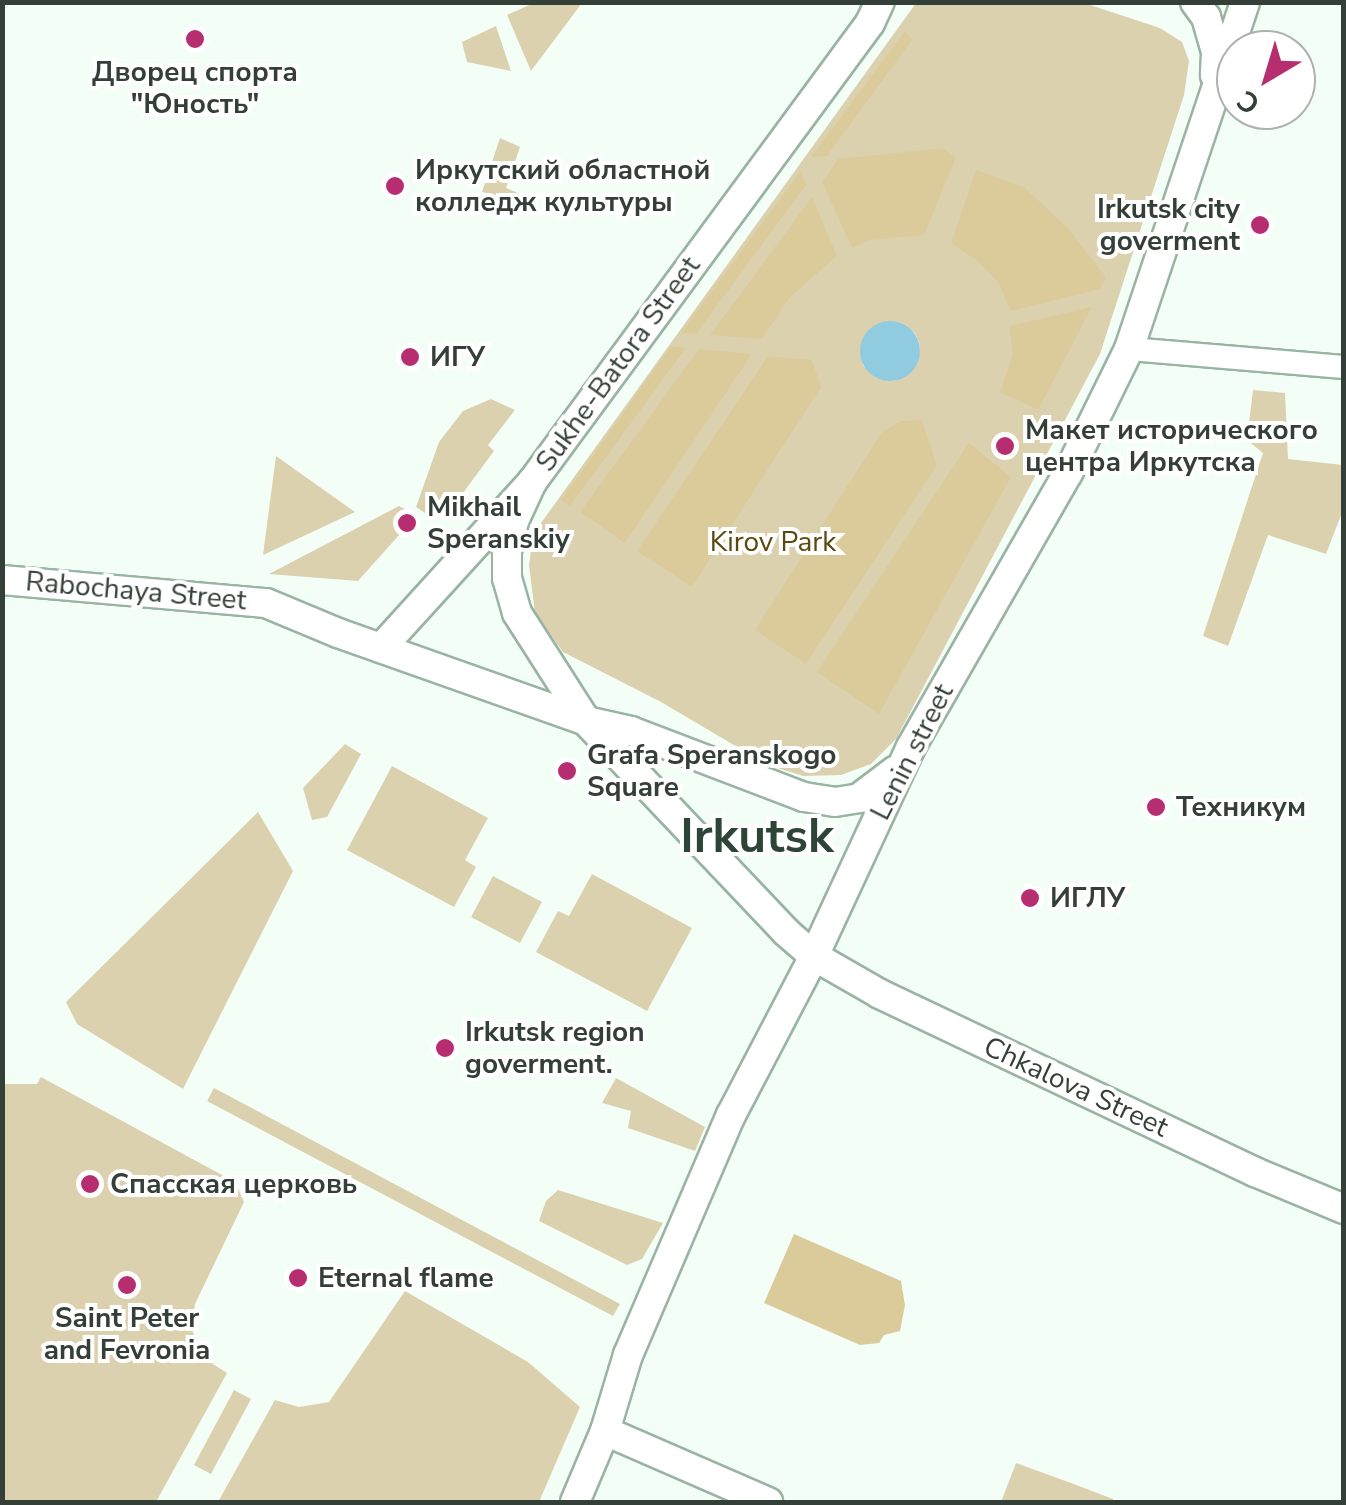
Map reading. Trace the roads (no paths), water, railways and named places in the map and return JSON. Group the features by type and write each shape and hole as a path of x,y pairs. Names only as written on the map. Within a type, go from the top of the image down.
{"main road":[{"path":"1195,2 1206,18 1216,52 1215,97"},
{"name":"Lenin street","path":"575,1502 605,1431 628,1355 731,1116 814,956 901,766 1068,474 1129,349 1245,2"},
{"name":"Sukhe-Batora Street","path":"532,482 878,9"},
{"path":"381,648 532,482"},
{"name":"Chkalova Street","path":"532,482 514,521 506,552 507,578 516,614 586,721 814,956 880,994 1072,1086 1344,1209"},
{"name":"Rabochaya Street","path":"2,580 266,603 586,721 631,731 804,797 835,802 859,798 901,766"},
{"path":"605,1431 768,1502"}],"street":[{"path":"1129,349 1344,367"}],"water":[{"path":"890,321 911,330 920,351 911,372 890,381 869,372 860,351 869,330"}],"place":[{"name":"Дворец спорта \"Юность\"","path":"195,39"},
{"name":"Иркутский областной колледж культуры","path":"395,186"},
{"name":"Irkutsk city goverment","path":"1260,225"},
{"name":"ИГУ","path":"410,357"},
{"name":"Макет исторического центра Иркутска","path":"1005,446"},
{"name":"Mikhail Speranskiy","path":"407,523"},
{"name":"Grafa Speranskogo Square","path":"567,771"},
{"name":"Техникум","path":"1156,807"},
{"name":"ИГЛУ","path":"1030,898"},
{"name":"Irkutsk region goverment.","path":"445,1048"},
{"name":"Спасская церковь","path":"90,1184"},
{"name":"Eternal flame","path":"298,1278"},
{"name":"Saint Peter and Fevronia","path":"127,1285"}],"district":[{"name":"Irkutsk","path":"757,837"}],"park label":[{"name":"Kirov Park","path":"773,542"}]}
